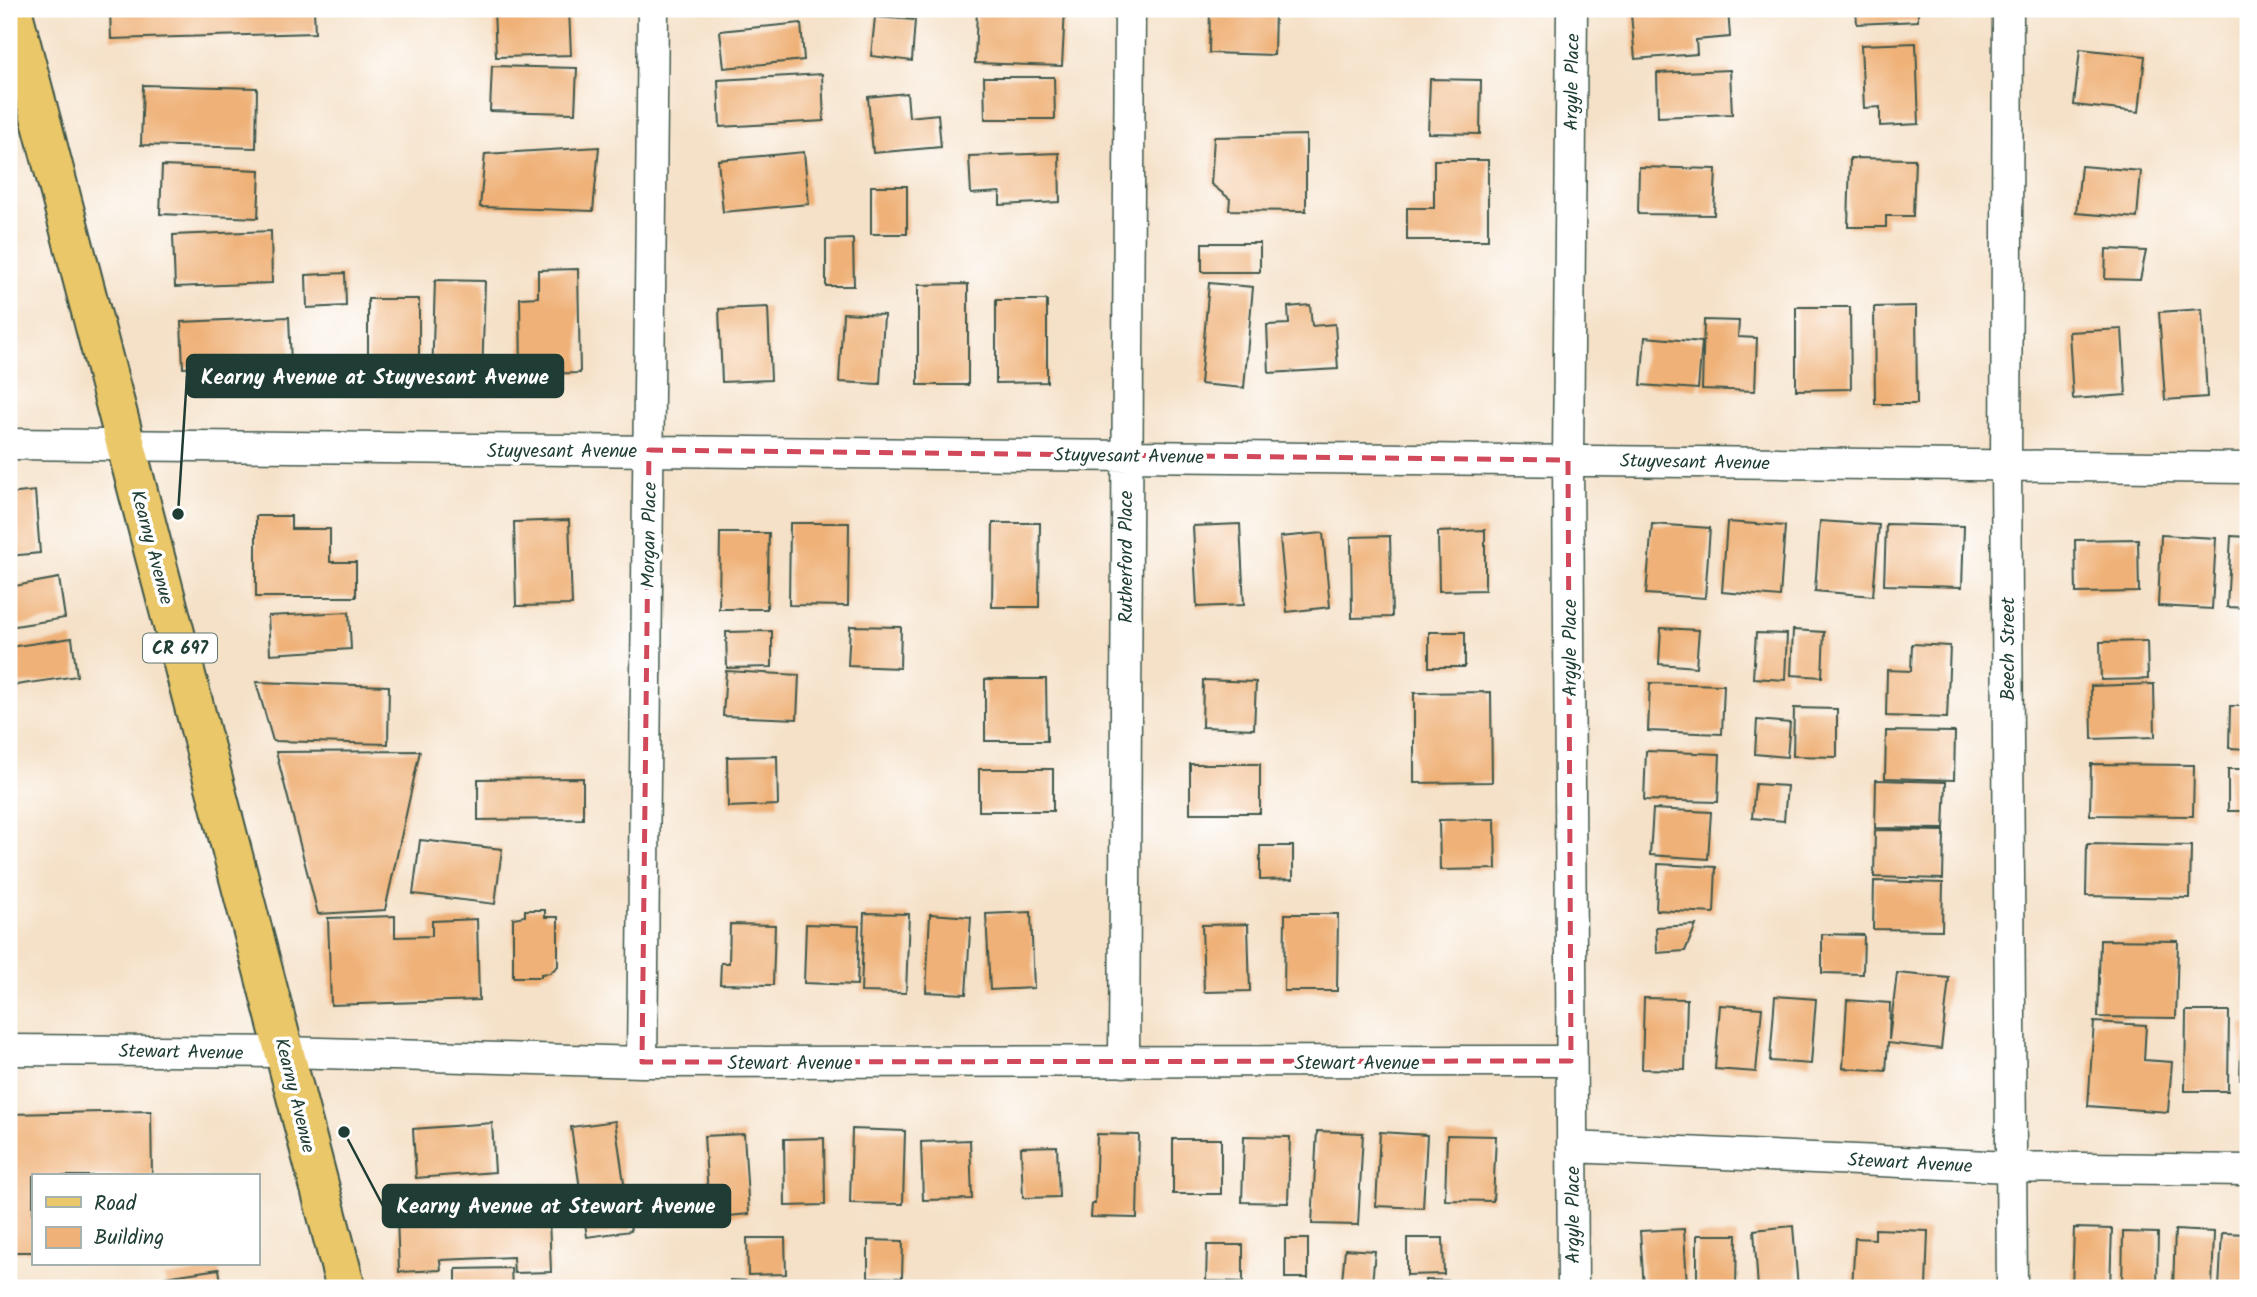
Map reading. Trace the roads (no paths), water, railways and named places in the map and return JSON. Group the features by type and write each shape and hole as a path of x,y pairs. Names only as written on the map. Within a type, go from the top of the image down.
{"main road":[{"name":"Kearny Avenue","path":"12,9 346,1288"}],"street":[{"name":"Morgan Place","path":"642,1062 653,9"},
{"name":"Rutherford Place","path":"1124,1062 1130,9"},
{"name":"Argyle Place","path":"1572,9 1568,460 1573,1288"},
{"name":"Beech Street","path":"2008,9 2007,465 2012,1288"},
{"name":"Stuyvesant Avenue","path":"9,444 2248,468"},
{"name":"Stewart Avenue","path":"9,1050 285,1052 642,1062 1571,1061"},
{"name":"Stewart Avenue","path":"1572,1147 2010,1167 2248,1170"}],"place":[{"name":"Kearny Avenue at Stuyvesant Avenue","path":"178,514"},
{"name":"Kearny Avenue at Stewart Avenue","path":"344,1132"}]}
